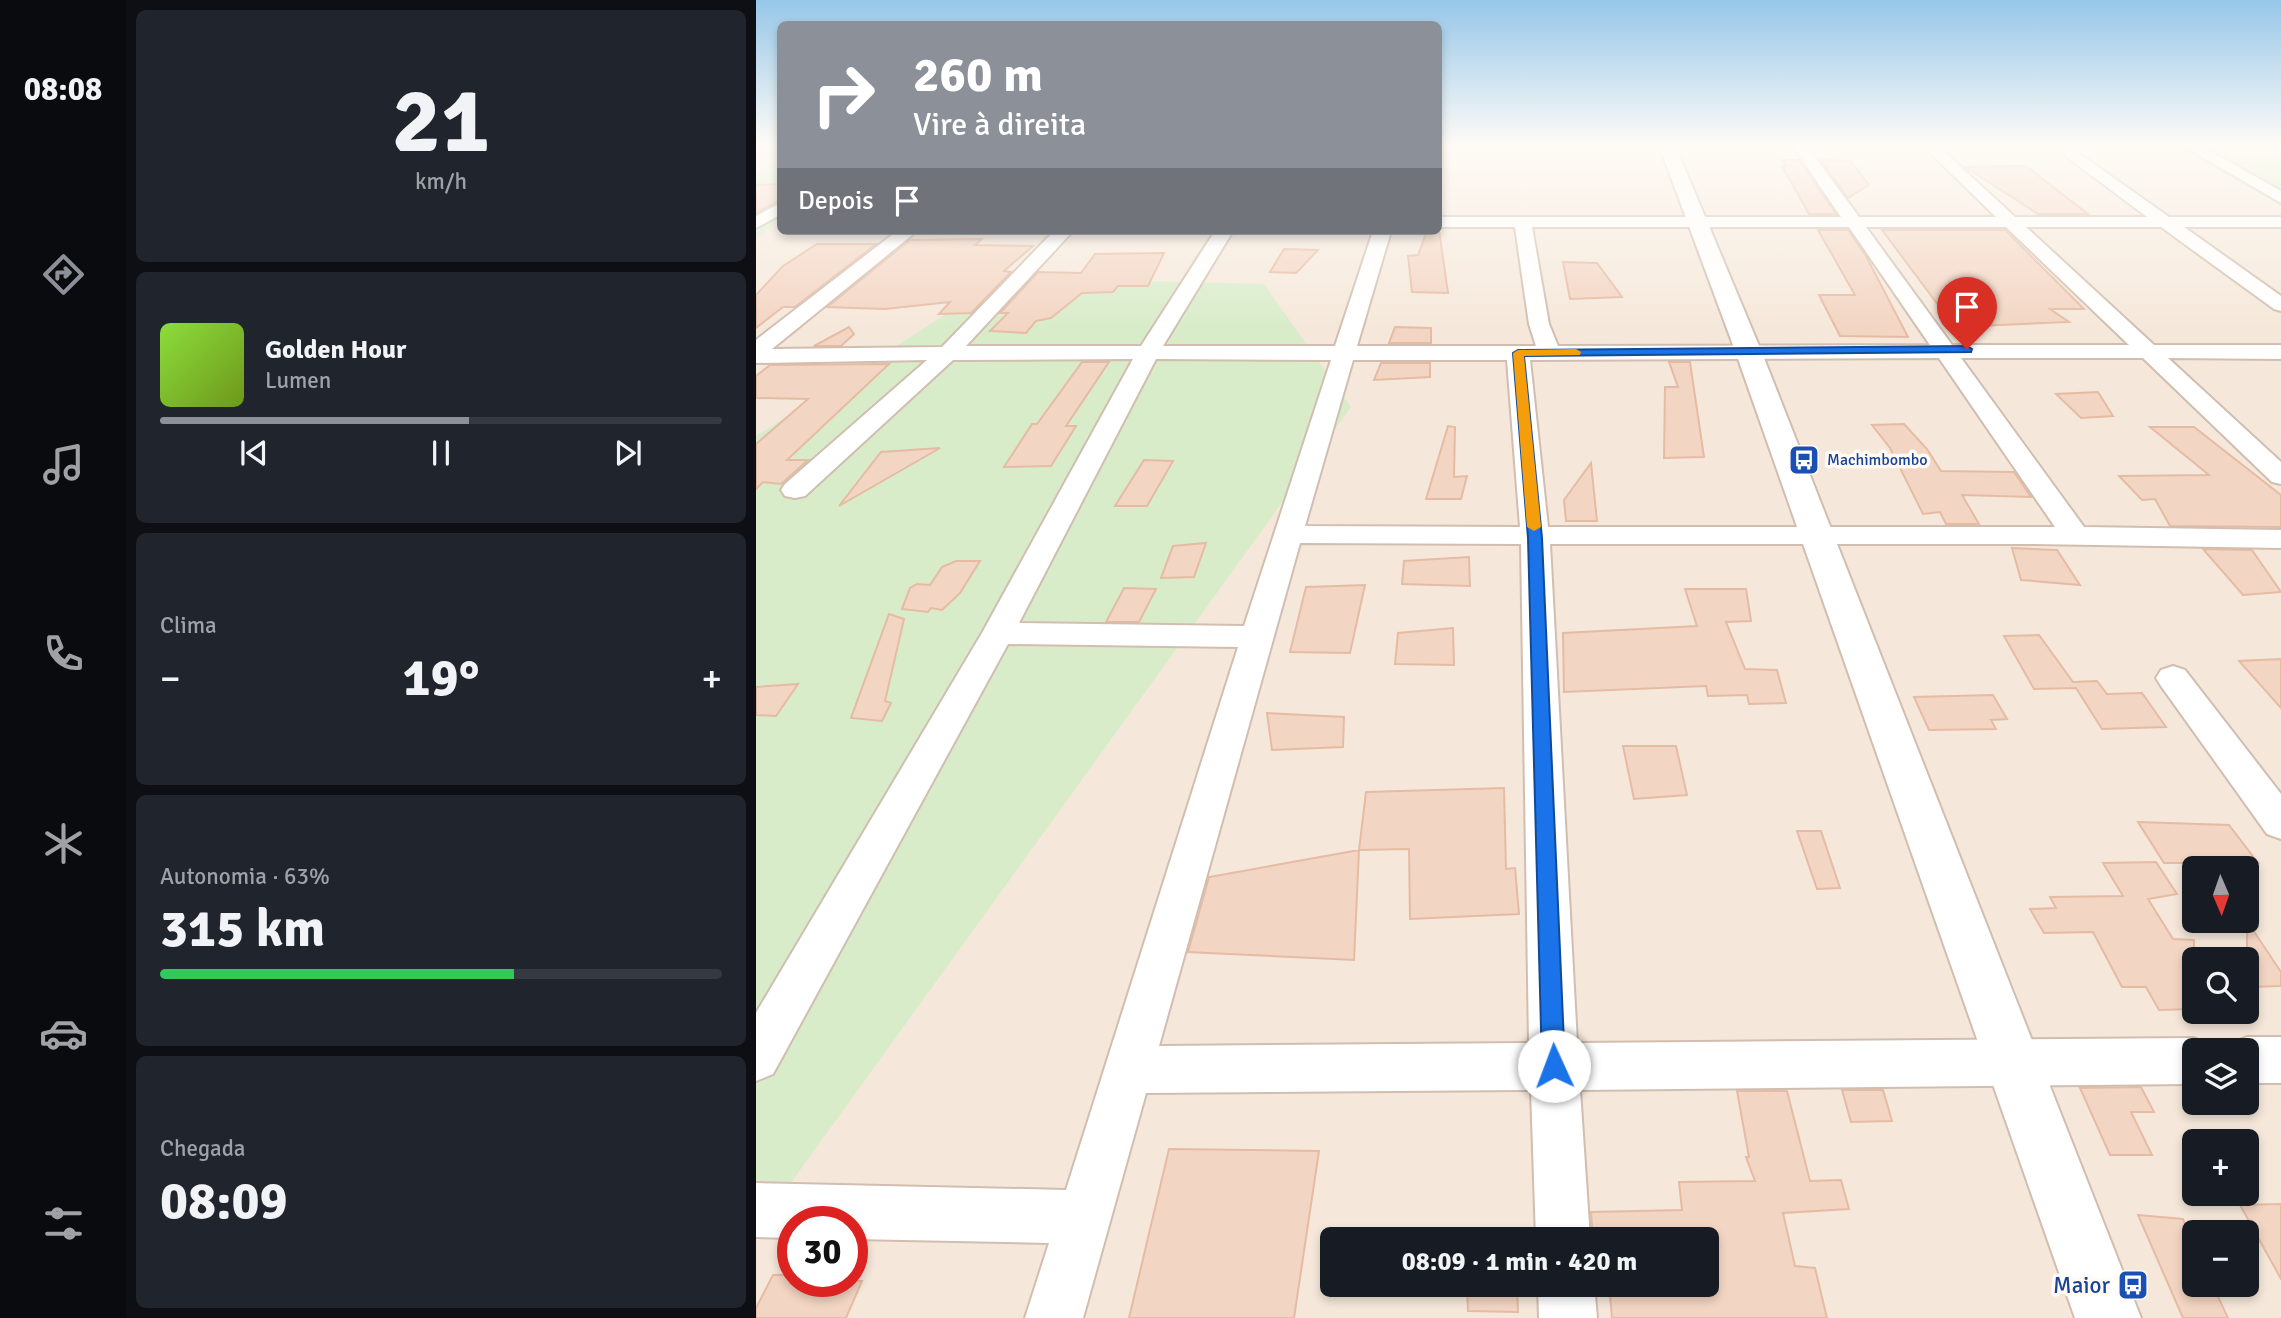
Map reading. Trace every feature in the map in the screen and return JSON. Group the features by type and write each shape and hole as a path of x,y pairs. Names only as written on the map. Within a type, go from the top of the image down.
{"street":[{"path":"1692,207 1749,353 2108,1318"},
{"path":"1844,207 1941,349 2074,533"},
{"path":"1995,207 2281,476"},
{"path":"2143,207 2281,305"},
{"path":"758,221 777,210"},
{"path":"758,221 777,219"},
{"path":"1442,222 2281,222"},
{"path":"1523,223 1539,324 1534,353 1535,538 1562,1227"},
{"path":"756,354 903,235"},
{"path":"795,491 949,352 1059,235"},
{"path":"756,1058 998,633 1149,351 1222,235"},
{"path":"1054,1318 1288,534 1381,235"},
{"path":"756,354 1149,351 1749,353 1941,349 2281,352"},
{"path":"1288,534 1535,538 2074,533 2281,539"},
{"path":"998,633 1258,637"},
{"path":"2173,677 2281,823"},
{"path":"2259,1060 2281,1060"},
{"path":"1129,1070 2182,1061"},
{"path":"756,1210 1085,1217"},
{"path":"1567,1297 1568,1318"}],"shaded area":[{"path":"756,207 777,207 777,235 1442,235 1442,207 2281,207 2281,1318 756,1318"}],"green space":[{"path":"756,207 777,207 777,222 756,239"},
{"path":"1099,280 1264,284 1351,407 756,1231 756,436 988,287"}],"building":[{"path":"756,207 768,207 756,213"},
{"path":"1805,207 1831,207 1836,214 1809,214"},
{"path":"2026,207 2078,207 2088,214 2038,214"},
{"path":"1818,230 1848,230 1866,256 1908,337 1840,336 1819,295 1855,295"},
{"path":"1882,230 2005,230 2084,309 2050,309 2069,322 1954,327 1944,307 1939,306"},
{"path":"1426,235 1440,235 1448,293 1412,292 1408,256 1418,255"},
{"path":"982,239 975,245 1033,246 1004,271 1011,272 971,313 939,314 950,302 885,309 827,307 910,240"},
{"path":"817,244 876,244 795,307 783,307 756,328 756,295 783,266"},
{"path":"1284,249 1318,250 1296,273 1270,272"},
{"path":"1164,253 1148,286 1118,286 1113,292 1082,293 1051,318 1036,321 1026,333 990,331 1008,313 1000,313 1038,272 1081,273 1095,254"},
{"path":"1563,262 1597,263 1622,297 1570,299"},
{"path":"849,327 854,334 841,346 814,346"},
{"path":"1395,327 1431,328 1431,343 1389,343"},
{"path":"1082,362 1109,362 1066,426 1076,426 1051,466 1004,467 1032,424 1037,424"},
{"path":"1669,362 1690,362 1704,457 1664,458 1665,387 1678,387"},
{"path":"1381,363 1430,363 1430,377 1374,380"},
{"path":"889,364 787,460 808,460 781,484 763,482 756,489 756,444 808,399 756,398 756,376 770,365"},
{"path":"2098,392 2113,416 2081,418 2056,394"},
{"path":"1904,424 1927,449 1941,471 2014,472 2031,497 1962,495 1979,524 1946,524 1940,512 1923,514 1890,448 1872,425"},
{"path":"1448,426 1455,427 1454,477 1467,476 1461,499 1426,499"},
{"path":"2150,427 2194,427 2281,495 2281,527 2170,526 2155,499 2142,500 2119,476 2209,475"},
{"path":"940,448 839,506 881,452"},
{"path":"1144,460 1173,461 1147,506 1115,506"},
{"path":"1591,463 1597,521 1566,521 1564,500"},
{"path":"1206,543 1194,577 1161,578 1173,546"},
{"path":"2012,548 2057,550 2080,585 2021,580"},
{"path":"2203,549 2252,550 2281,592 2243,595"},
{"path":"1469,557 1470,586 1402,584 1404,561"},
{"path":"956,561 980,561 960,593 942,610 931,608 928,612 902,609 910,588 917,584 930,585 942,567"},
{"path":"1365,585 1350,653 1290,652 1306,587"},
{"path":"1124,588 1156,589 1139,622 1106,622"},
{"path":"1685,589 1746,589 1751,621 1726,622 1745,669 1777,670 1786,703 1749,704 1747,695 1708,696 1706,686 1564,692 1563,633 1697,626"},
{"path":"889,614 904,619 885,701 891,703 882,721 851,718"},
{"path":"1453,628 1454,665 1395,664 1398,633"},
{"path":"2039,635 2073,682 2097,681 2107,694 2142,693 2166,727 2102,729 2076,688 2034,689 2004,636"},
{"path":"2281,659 2281,708 2239,661"},
{"path":"798,684 776,716 756,715 756,687"},
{"path":"1993,695 2007,719 1991,720 1996,729 1929,730 1914,697"},
{"path":"1267,713 1344,717 1343,747 1272,750"},
{"path":"1623,746 1676,746 1687,795 1634,799"},
{"path":"1504,788 1506,869 1515,868 1519,914 1410,919 1409,849 1359,850 1366,792"},
{"path":"2138,822 2229,825 2253,856 2182,856 2182,863 2164,863"},
{"path":"1797,831 1821,831 1840,888 1817,889"},
{"path":"1359,850 1354,960 1188,952 1209,877"},
{"path":"2156,862 2177,894 2148,899 2173,939 2194,940 2194,947 2182,947 2182,1009 2159,1010 2146,987 2122,987 2093,932 2044,933 2030,909 2056,908 2050,897 2123,896 2103,863"},
{"path":"2247,933 2255,933 2281,972 2281,986 2259,987 2259,947 2247,947"},
{"path":"2141,1087 2154,1112 2131,1112 2152,1155 2110,1155 2080,1088"},
{"path":"1842,1090 1883,1090 1892,1121 1851,1122"},
{"path":"1737,1091 1787,1091 1810,1181 1841,1180 1849,1209 1783,1213 1795,1266 1815,1268 1827,1318 1612,1318 1610,1297 1719,1297 1719,1227 1592,1227 1591,1212 1682,1210 1679,1182 1755,1181 1746,1157 1749,1157"},
{"path":"1169,1149 1319,1151 1294,1318 1129,1318"},
{"path":"2281,1204 2281,1279 2259,1239 2259,1220 2248,1220 2241,1206"},
{"path":"2138,1215 2183,1219 2182,1297 2218,1297 2228,1318 2183,1318"},
{"path":"773,1275 777,1275 777,1297 855,1297 846,1318 756,1318 756,1308"},
{"path":"1467,1297 1517,1297 1518,1312 1468,1311"}],"slow traffic":[{"path":"1534,527 1518,353 1576,352"}],"place":[{"name":"Machimbombo","path":"1804,460"},
{"name":"Maior","path":"2133,1285"}],"route":[{"path":"1554,1066 1535,538 1518,353 1967,349"}]}
